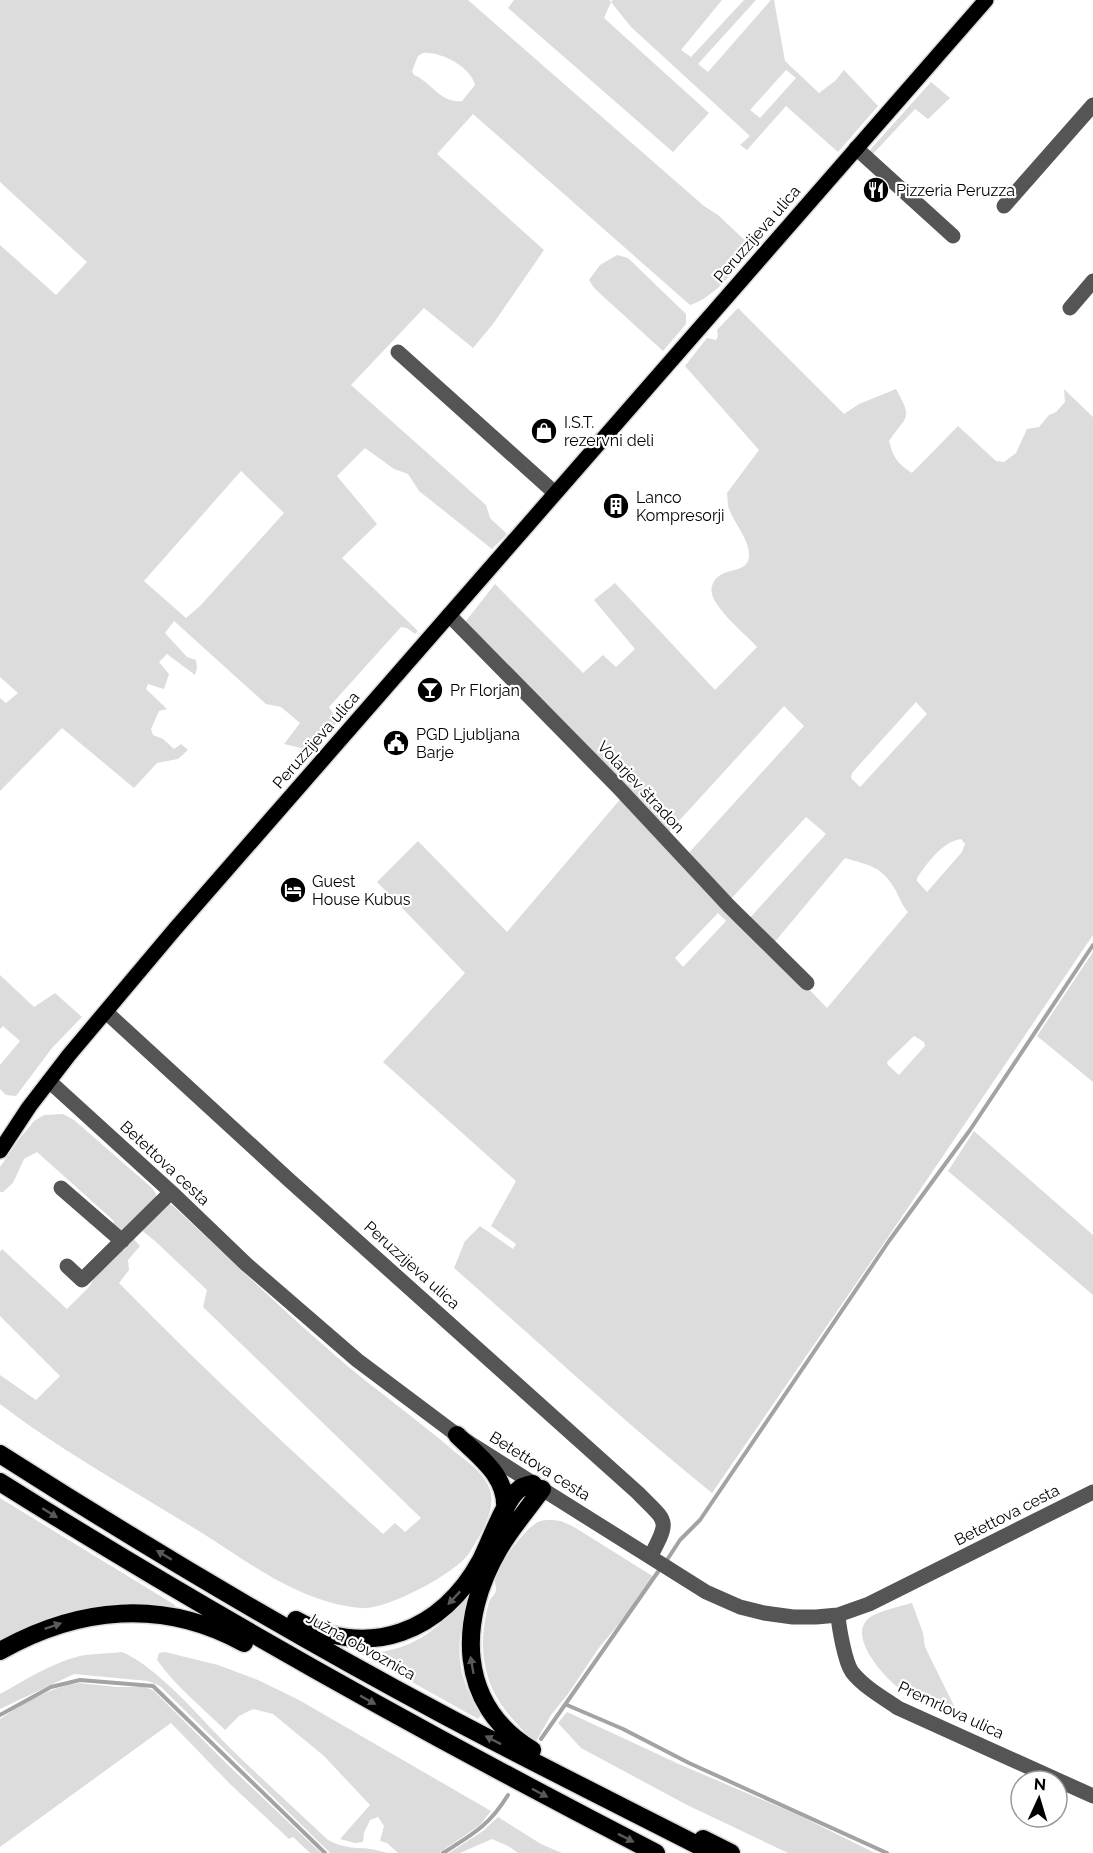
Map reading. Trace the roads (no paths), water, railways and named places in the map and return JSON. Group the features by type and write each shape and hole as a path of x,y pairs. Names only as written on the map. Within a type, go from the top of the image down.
{"highway":[{"path":"457,1435 500,1479 505,1495 505,1510"},
{"name":"Južna obvoznica","path":"0,1454 215,1585 442,1714 713,1853"},
{"path":"0,1482 181,1593 317,1672 445,1743 656,1853"},
{"path":"215,1585 261,1600 322,1632 359,1639 394,1634 424,1622 452,1601 466,1585 505,1510 518,1490 537,1486"},
{"path":"537,1486 499,1548 480,1589 470,1637 471,1664 481,1694 499,1721 523,1744 563,1767 731,1853"},
{"path":"0,1651 58,1624 99,1614 136,1612 172,1617 204,1625 236,1638 285,1665 317,1672"}],"main road":[{"name":"Peruzzijeva ulica","path":"0,1151 49,1081 175,929 986,0"}],"street":[{"path":"1004,206 1093,105"},
{"path":"856,148 953,236"},
{"path":"1070,308 1093,281"},
{"path":"398,352 555,493"},
{"name":"Volarjev štradon","path":"449,615 617,786 729,906 807,983"},
{"name":"Peruzzijeva ulica","path":"106,1012 638,1493 664,1523 659,1562"},
{"name":"Betettova cesta","path":"49,1081 246,1264 357,1360 457,1435 706,1592 740,1607 793,1617 838,1616 869,1604 1093,1492"},
{"path":"61,1188 122,1241"},
{"path":"67,1266 82,1280 171,1192"},
{"name":"Premrlova ulica","path":"838,1616 839,1629 851,1670 873,1691 898,1708 1093,1796"}],"waterway":[{"path":"665,1563 680,1540 700,1520 889,1241 970,1130 1093,945"},
{"path":"541,1739 660,1569"},
{"path":"0,1715 51,1687 80,1680 153,1686 325,1853"},
{"path":"567,1705 887,1853"},
{"path":"443,1853 487,1822 508,1795"}],"place":[{"name":"Pizzeria Peruzza","path":"876,190"},
{"name":"I.S.T. rezervni deli","path":"544,431"},
{"name":"Lanco Kompresorji","path":"616,506"},
{"name":"Pr Florjan","path":"430,690"},
{"name":"PGD Ljubljana Barje","path":"396,743"},
{"name":"Guest House Kubus","path":"293,890"}]}
